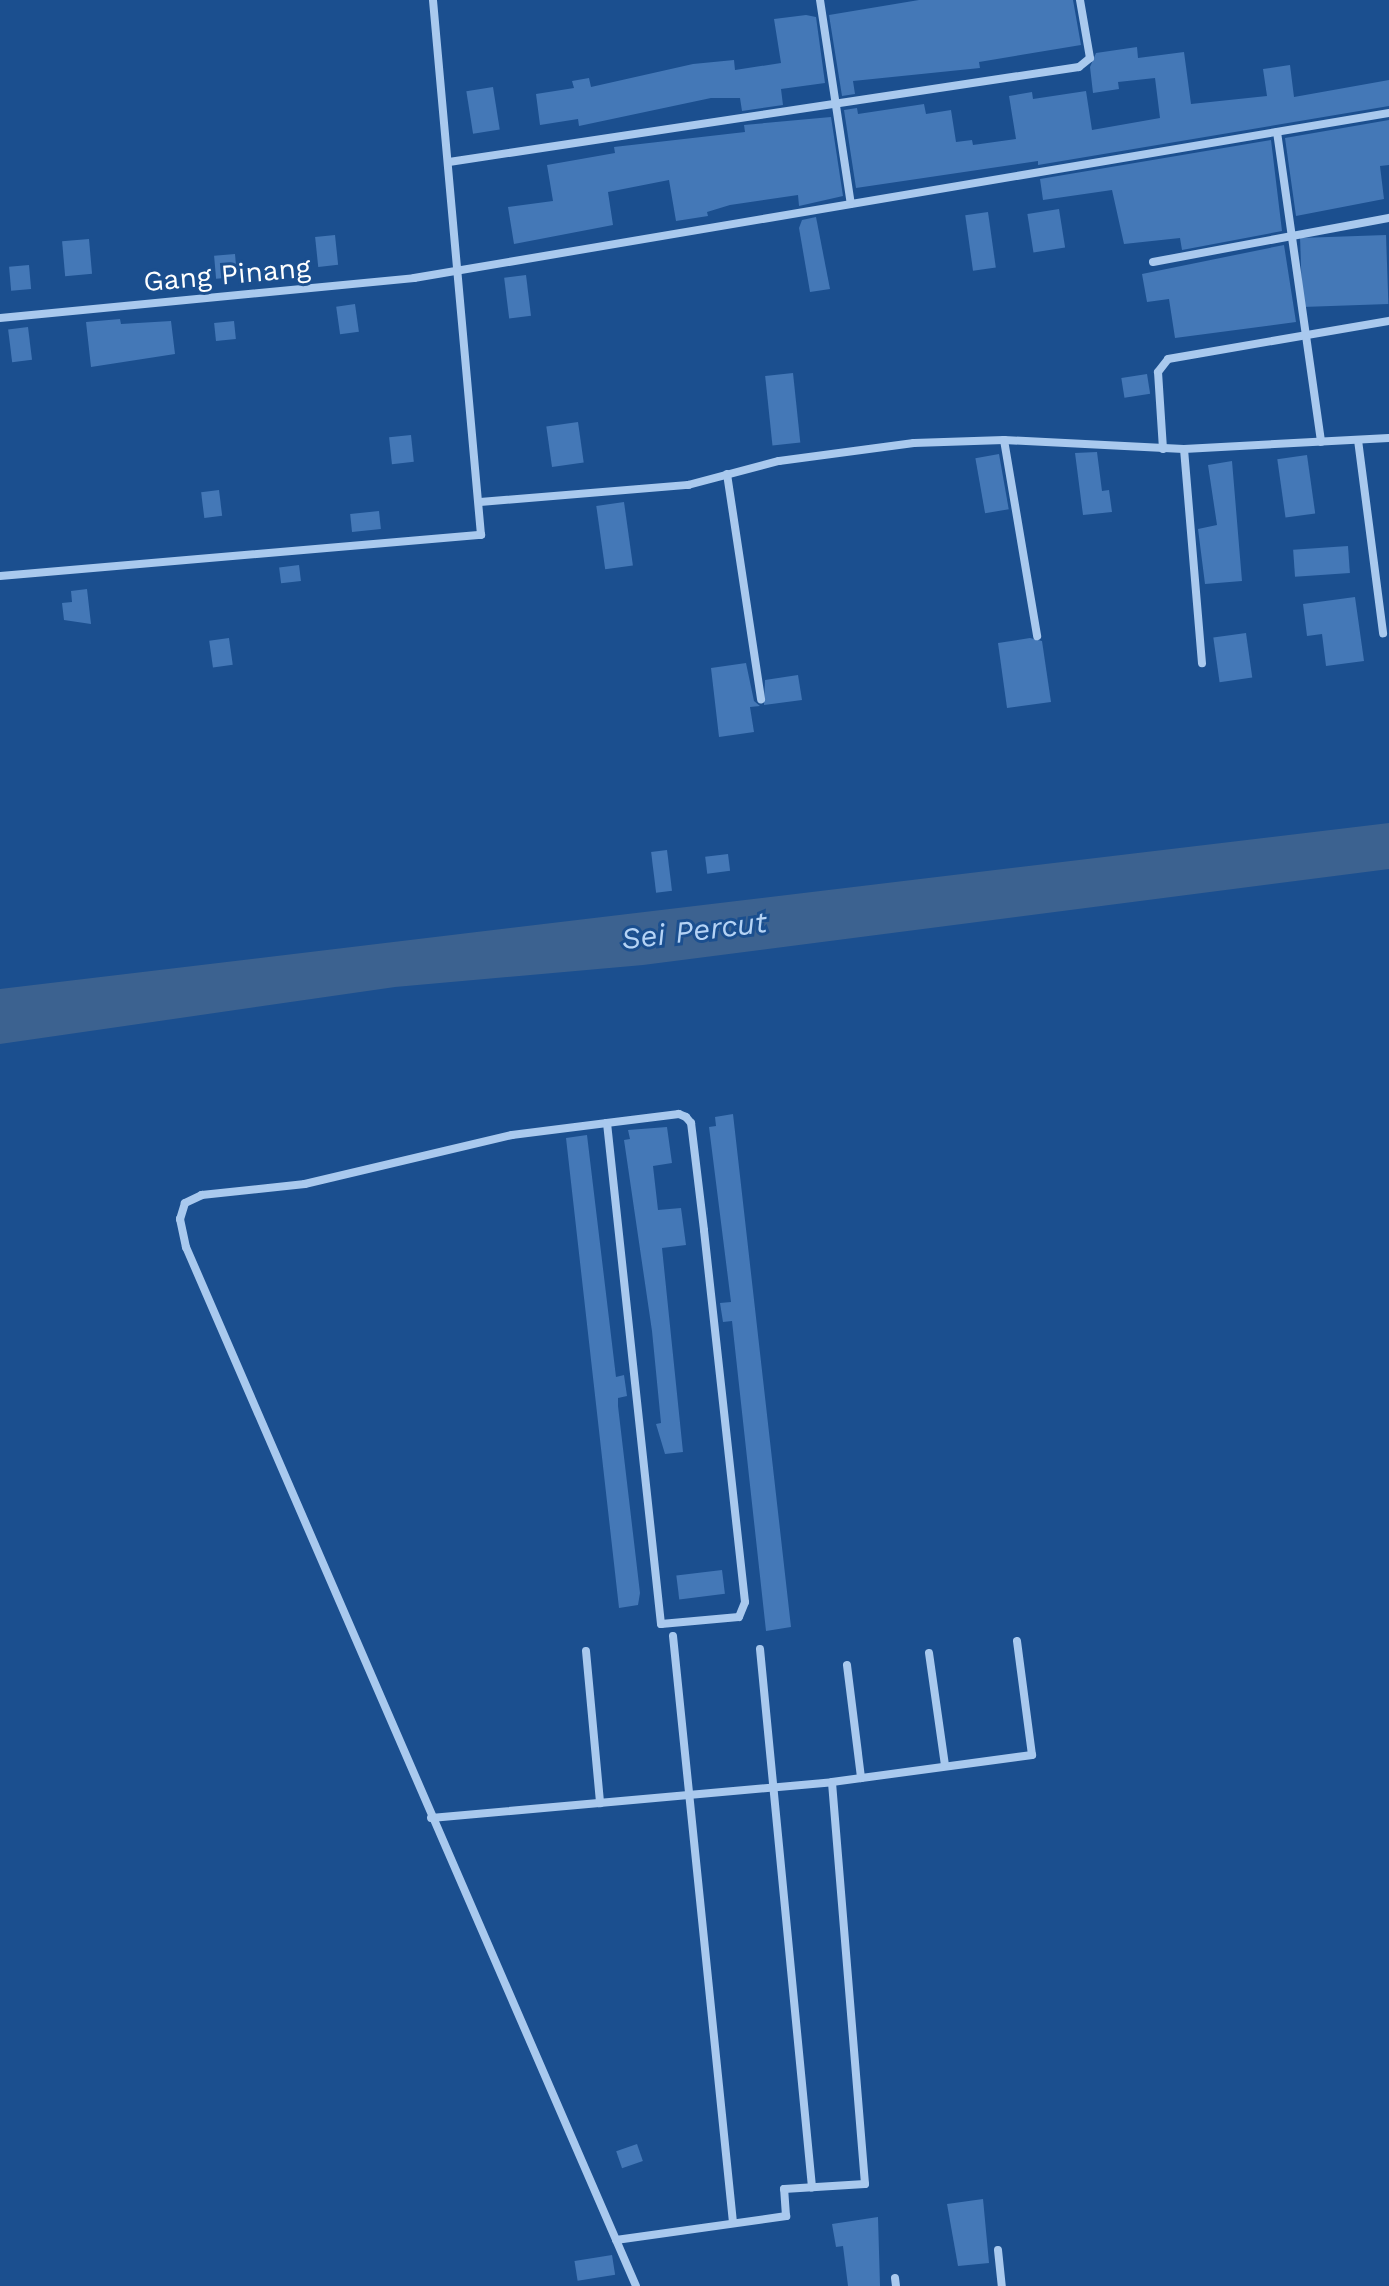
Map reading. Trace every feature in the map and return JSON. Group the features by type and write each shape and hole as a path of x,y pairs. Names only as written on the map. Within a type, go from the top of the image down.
{"street":[{"path":"0,576 481,535 433,0"},
{"path":"820,0 851,204"},
{"path":"449,162 1079,67 1090,58 1080,0"},
{"name":"Gang Pinang","path":"0,318 358,286 1389,113"},
{"path":"1277,132 1309,334 1321,442"},
{"path":"1153,262 1293,233 1389,218"},
{"path":"1163,449 1158,372 1168,359 1389,321"},
{"path":"480,502 642,491 779,461 914,443 1004,440 1184,449 1389,438"},
{"path":"1004,440 1037,636"},
{"path":"1358,440 1383,633"},
{"path":"1184,449 1202,663"},
{"path":"727,474 761,699"},
{"path":"607,1123 661,1624 739,1617 745,1602 691,1123 679,1114 607,1123 512,1135 305,1184 202,1195 185,1203 180,1219 186,1247 636,2286"},
{"path":"673,1636 733,2223"},
{"path":"431,1818 832,1782 1032,1755 1017,1641"},
{"path":"760,1649 812,2187"},
{"path":"586,1651 600,1803"},
{"path":"929,1653 945,1766"},
{"path":"847,1665 861,1778"},
{"path":"616,2240 786,2216 784,2189 865,2184 832,1782"},
{"path":"998,2250 1002,2286"}],"water":[{"name":"Sei Percut","path":"1389,823 1389,869 643,965 395,987 0,1044 0,989"}],"building":[{"path":"919,0 1073,0 1081,45 979,62 980,68 853,81 855,94 842,96 829,15"},
{"path":"806,15 816,17 825,83 781,89 783,105 742,111 740,98 711,98 579,126 578,119 540,125 536,94 574,88 572,81 589,78 591,87 693,64 734,60 735,70 781,63 774,19"},
{"path":"1137,47 1138,58 1184,52 1191,104 1267,96 1263,69 1290,65 1294,97 1389,80 1389,106 1038,165 1038,161 856,188 844,110 857,108 858,114 924,104 926,114 951,110 956,142 972,140 973,145 1016,139 1009,96 1032,92 1033,99 1086,91 1092,130 1160,118 1155,78 1118,82 1119,89 1093,93 1090,67 1096,53"},
{"path":"493,87 500,129 473,134 466,91"},
{"path":"831,117 843,196 799,206 798,195 730,205 707,212 708,216 676,221 669,180 608,192 613,225 514,244 508,207 553,201 547,165 615,153 614,147 745,132 744,125"},
{"path":"1389,120 1389,165 1380,166 1384,199 1296,216 1285,138"},
{"path":"1271,140 1282,231 1182,250 1180,238 1124,244 1112,190 1043,200 1040,179"},
{"path":"1059,209 1065,248 1033,253 1027,214"},
{"path":"988,212 996,267 973,271 965,215"},
{"path":"816,217 830,289 810,292 799,228 802,220"},
{"path":"335,235 338,265 318,267 315,237"},
{"path":"1386,235 1388,304 1302,307 1300,238"},
{"path":"89,239 92,274 65,276 62,241"},
{"path":"1284,245 1296,322 1175,338 1169,299 1147,302 1142,274"},
{"path":"235,254 237,277 216,279 214,256"},
{"path":"29,265 31,289 11,291 9,267"},
{"path":"526,275 531,316 509,318 504,278"},
{"path":"355,304 359,332 340,334 336,307"},
{"path":"120,319 121,324 171,321 175,354 91,367 86,322"},
{"path":"234,321 236,339 216,341 214,323"},
{"path":"28,327 32,360 12,362 8,329"},
{"path":"793,373 800,443 772,446 765,376"},
{"path":"1147,374 1150,394 1124,398 1121,378"},
{"path":"578,422 584,463 552,467 546,426"},
{"path":"411,435 414,462 392,464 389,437"},
{"path":"1097,452 1102,491 1109,490 1112,512 1083,515 1075,453"},
{"path":"999,454 1009,509 985,513 975,458"},
{"path":"1307,455 1315,513 1286,518 1277,459"},
{"path":"1232,461 1242,581 1205,584 1198,529 1217,525 1208,465"},
{"path":"219,490 222,516 204,518 201,492"},
{"path":"624,502 633,565 605,569 596,506"},
{"path":"379,511 381,529 352,532 350,514"},
{"path":"1348,546 1350,573 1295,577 1293,550"},
{"path":"299,565 301,581 281,583 279,567"},
{"path":"87,589 91,624 64,620 62,603 72,602 71,591"},
{"path":"1355,597 1364,661 1326,666 1322,634 1307,636 1303,604"},
{"path":"1246,633 1252,678 1220,682 1213,638"},
{"path":"229,638 233,665 213,668 209,641"},
{"path":"1030,638 1042,641 1051,702 1007,708 998,643"},
{"path":"746,663 754,701 760,706 750,707 754,732 719,737 711,668"},
{"path":"798,675 802,700 764,705 765,680"},
{"path":"667,850 672,891 656,893 651,852"},
{"path":"728,854 730,871 707,874 705,857"},
{"path":"733,1114 791,1627 766,1631 732,1321 723,1322 720,1303 731,1302 709,1127 716,1126 715,1117"},
{"path":"667,1127 672,1163 653,1166 658,1210 681,1208 686,1245 662,1248 683,1452 665,1454 656,1424 661,1423 652,1331 624,1140 630,1139 628,1130"},
{"path":"587,1135 616,1377 624,1375 627,1396 618,1398 618,1406 640,1593 638,1605 619,1608 566,1138"},
{"path":"722,1570 725,1594 679,1599 676,1576"},
{"path":"637,2144 643,2161 622,2168 616,2151"},
{"path":"983,2199 989,2263 958,2266 947,2204"},
{"path":"878,2217 880,2286 848,2286 843,2246 836,2247 832,2224"},
{"path":"612,2255 615,2275 578,2281 574,2261"}]}
